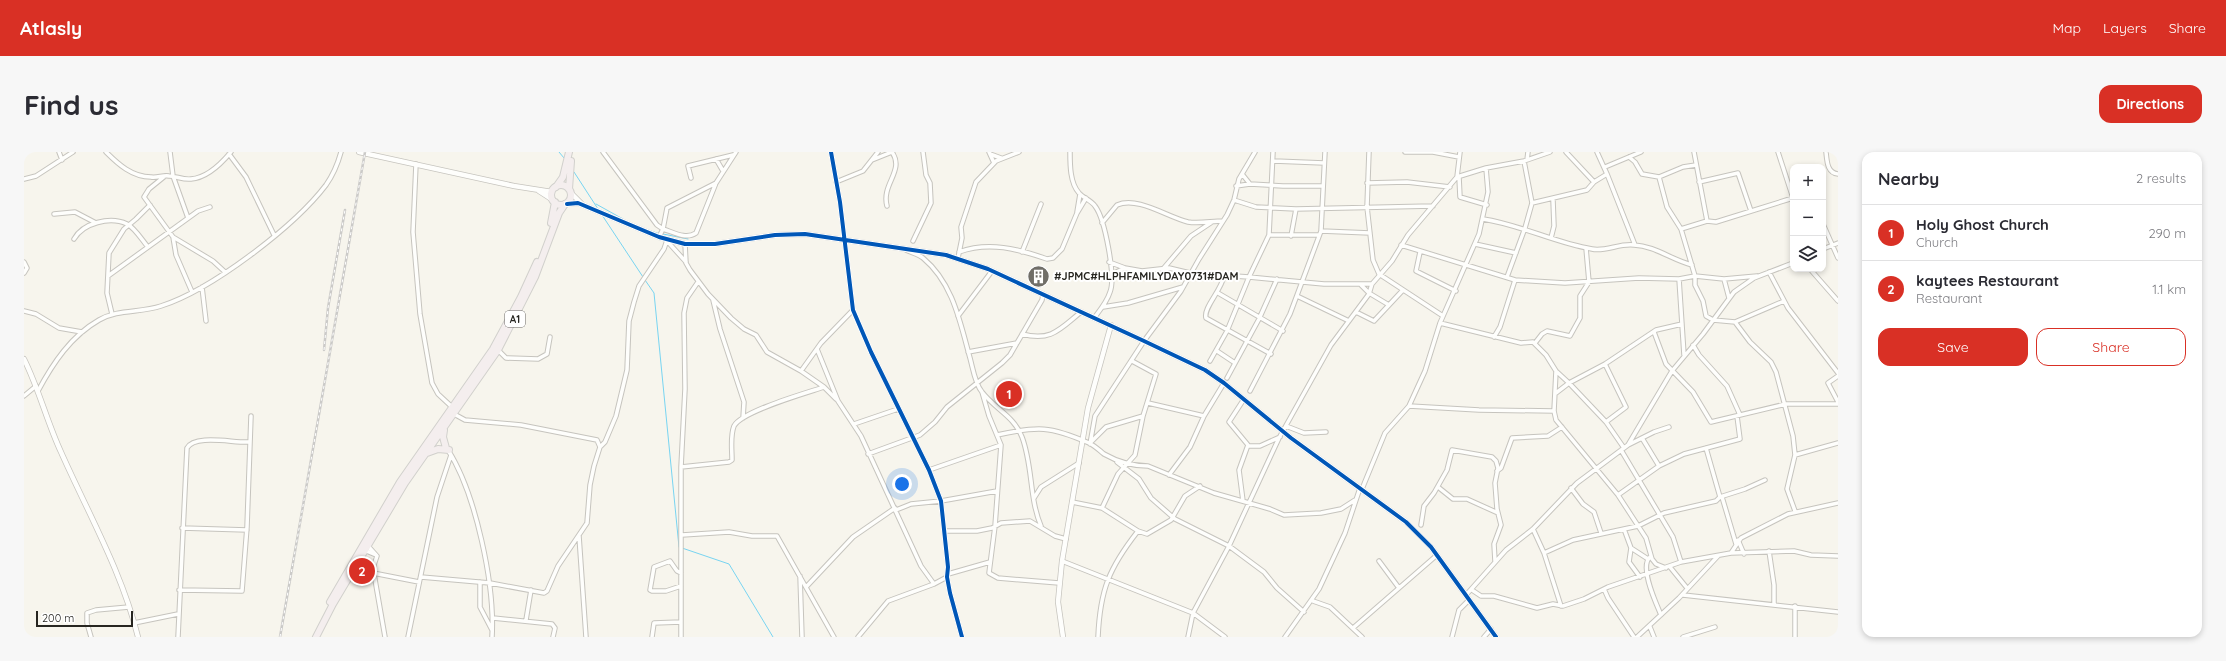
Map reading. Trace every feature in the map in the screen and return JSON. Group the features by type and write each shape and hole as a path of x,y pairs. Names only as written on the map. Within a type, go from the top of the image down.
{"highway":[{"path":"554,189 563,177 569,152"},
{"name":"A1","path":"316,637 364,546 424,456 434,436 446,425 498,350 535,277 559,212 570,199 573,152"},
{"path":"554,189 563,185 570,191"},
{"name":"A1","path":"312,637 400,482 434,436 452,407 493,349 521,298 547,234 554,211 554,189"},
{"path":"554,201 560,205 566,204"},
{"path":"424,456 434,450 449,451 443,435 446,425"}],"street":[{"path":"58,152 62,160"},
{"path":"24,179 36,176 73,152"},
{"path":"106,152 131,173 149,177 174,176 189,179 200,176 218,166 230,153 246,177 274,236"},
{"path":"170,152 174,176 188,218"},
{"path":"24,396 37,388 49,370 82,332 99,320 112,314 160,306 192,292 225,272 274,236 326,184 341,152"},
{"path":"359,152 537,190 554,189"},
{"path":"603,152 656,225 684,236 691,236 696,233 716,184 734,154"},
{"path":"831,152 853,310 898,409 929,470 941,501 947,576 962,637"},
{"path":"836,182 863,171 878,152"},
{"path":"872,160 892,152 895,161 894,176 887,185 885,193 887,206"},
{"path":"913,242 931,203 931,186 923,152"},
{"path":"958,258 962,238 962,227 976,182 1001,158 1019,152"},
{"path":"1070,152 1072,174 1080,194 1077,213"},
{"path":"1090,443 1094,418 1144,341 1183,287 1190,273 1223,221 1234,200 1236,186 1255,152"},
{"path":"1210,361 1217,351 1239,306 1249,277 1269,235 1272,208 1274,152"},
{"path":"1250,391 1282,331 1297,296 1321,231 1325,152"},
{"path":"1369,152 1367,207 1373,260 1379,274 1443,316"},
{"path":"1405,152 1433,152 1459,157"},
{"path":"1460,152 1458,177 1460,197 1487,205"},
{"path":"1507,277 1525,228 1532,203 1526,161 1528,152"},
{"path":"1188,637 1193,613 1228,546 1286,426 1331,345 1369,293 1372,284 1379,274 1392,261 1401,245 1458,177 1486,168 1526,161 1550,152"},
{"path":"1566,152 1594,182"},
{"path":"1597,152 1605,167 1635,244"},
{"path":"1605,167 1641,152"},
{"path":"1694,152 1707,221"},
{"path":"1778,152 1790,189"},
{"path":"1826,152 1828,168 1833,173 1838,174"},
{"path":"990,153 1001,158"},
{"path":"990,153 994,164"},
{"path":"691,178 688,166 734,154"},
{"path":"1635,162 1636,154"},
{"path":"1629,157 1635,162 1642,174 1660,177 1683,167 1696,165"},
{"path":"716,159 723,171"},
{"path":"1274,161 1324,163"},
{"path":"416,164 413,232 424,336 432,383 438,394 452,407"},
{"path":"1286,636 1313,601 1345,533 1355,500 1385,433 1409,406 1425,371 1443,316 1456,291 1465,265 1475,244 1483,219 1487,205 1488,188 1486,168"},
{"path":"1699,182 1738,173 1751,211"},
{"path":"1242,174 1250,184"},
{"path":"1532,203 1553,200 1587,190 1594,182 1607,174"},
{"path":"149,189 166,176"},
{"path":"149,177 152,183 144,197 173,237 176,255 192,292"},
{"path":"1660,177 1667,207 1681,229 1695,276 1695,285 1702,300 1704,314 1713,320 1735,322 1784,301"},
{"path":"1367,183 1407,182 1450,187"},
{"path":"659,237 663,229 667,208 716,184"},
{"path":"1236,186 1250,184 1323,186"},
{"path":"537,190 554,201"},
{"path":"570,191 585,206"},
{"path":"1080,194 1096,206 1102,223 1112,274 1110,292 1094,318"},
{"path":"959,252 987,245 1047,259 1053,258 1062,249 1077,213 1086,198"},
{"path":"1681,229 1707,221 1716,222 1790,199"},
{"path":"1234,200 1251,206 1296,209 1316,209 1322,207 1433,206"},
{"path":"1551,238 1554,226 1553,200"},
{"path":"566,204 573,202 585,206 667,241 685,244 715,244 791,234 843,238 958,258 992,271 1111,325 1205,370 1244,399 1283,433 1406,522 1437,555 1496,637"},
{"path":"1102,223 1117,205 1131,202 1142,204 1190,222 1223,221"},
{"path":"1022,252 1041,204"},
{"path":"112,314 107,293 107,267 109,253 128,225 150,205"},
{"path":"108,276 198,211 210,207"},
{"path":"1291,236 1296,209"},
{"path":"54,214 75,212 96,224"},
{"path":"1483,219 1525,228 1551,238 1596,250 1635,244 1655,250 1692,265"},
{"path":"74,239 81,230 107,221 128,225 148,247"},
{"path":"1163,269 1191,236 1213,221"},
{"path":"1321,231 1370,233"},
{"path":"1826,232 1838,258"},
{"path":"1269,235 1319,236"},
{"path":"173,237 213,262 225,272"},
{"path":"667,241 686,263 698,282 713,300 739,325 756,335 767,352 801,371 824,387 838,401 854,424 918,561 934,584"},
{"path":"373,573 420,580 490,583 546,592 566,551 579,536 588,519 590,485 600,447 605,442 616,416 626,370 629,321 634,302 644,279 667,241"},
{"path":"1826,248 1838,243"},
{"path":"685,244 686,263"},
{"path":"1475,244 1516,253"},
{"path":"1401,245 1515,280 1589,282 1639,278 1679,279 1695,276 1724,279 1760,276"},
{"path":"900,247 922,257 940,275 954,302 977,383 982,392 1001,445 995,526 989,573 994,577 1059,583"},
{"path":"1535,343 1542,334 1547,331 1568,336 1571,335 1580,318 1580,296 1589,282 1586,248"},
{"path":"1420,252 1416,271 1456,291"},
{"path":"24,262 27,268 24,273"},
{"path":"1109,262 1125,268 1147,271 1172,268 1190,273 1224,276 1302,282 1372,284"},
{"path":"1628,445 1672,371 1729,298 1741,287 1760,276 1790,264"},
{"path":"1112,274 1125,268"},
{"path":"958,316 992,271"},
{"path":"1769,272 1784,301 1838,373"},
{"path":"1813,272 1838,301"},
{"path":"1224,276 1218,293 1206,310 1205,315 1207,319 1271,354"},
{"path":"1227,378 1247,342 1277,279"},
{"path":"1679,279 1684,355"},
{"path":"1724,279 1729,298"},
{"path":"1494,338 1500,327 1515,280"},
{"path":"681,637 681,467 685,389 684,306 691,290 698,282"},
{"path":"1360,284 1369,293 1389,305"},
{"path":"202,287 206,320"},
{"path":"1102,307 1128,303 1183,287"},
{"path":"1356,312 1373,321 1403,290"},
{"path":"1218,293 1282,331"},
{"path":"868,454 913,439 924,432 947,407 1008,358 1042,300 1043,294"},
{"path":"1297,296 1349,321"},
{"path":"713,300 720,329 744,402 743,418"},
{"path":"801,371 828,335 853,310"},
{"path":"24,311 36,314 59,328 82,332"},
{"path":"1022,334 1038,338 1046,336 1081,312"},
{"path":"1735,322 1750,342 1771,362 1786,404 1795,455 1787,489 1795,511"},
{"path":"1440,324 1494,338 1535,343 1546,355 1556,371 1606,422 1640,480 1658,516 1675,541 1681,562"},
{"path":"1556,394 1569,383 1605,364 1654,332 1676,327 1682,324"},
{"path":"1063,637 1058,602 1062,561 1088,408 1111,325"},
{"path":"1676,327 1683,330"},
{"path":"1654,332 1662,356 1672,371 1693,392 1711,422 1786,404 1838,403 1828,383 1838,376"},
{"path":"498,350 506,358 538,359 547,354 550,337"},
{"path":"968,352 1006,346 1018,342"},
{"path":"1618,494 1659,466 1684,454 1741,439 1738,415 1727,386 1699,355 1693,345"},
{"path":"817,350 838,401"},
{"path":"1217,351 1235,363"},
{"path":"24,359 37,388 60,452 113,565 129,607 138,637"},
{"path":"1102,508 1118,474 1135,455 1143,416 1156,374 1132,361"},
{"path":"1605,364 1626,407 1606,422"},
{"path":"1556,371 1554,411 1556,420 1618,494 1648,543 1649,558 1646,569 1647,575 1661,615"},
{"path":"1555,382 1565,379"},
{"path":"1169,475 1190,447 1204,416 1224,383"},
{"path":"681,467 730,461 734,426 743,418 759,410 824,387"},
{"path":"982,392 1008,415 1019,430 1027,456 1036,515 1041,526"},
{"path":"1244,399 1229,422 1248,446"},
{"path":"1148,403 1204,416"},
{"path":"1409,406 1479,410 1554,411"},
{"path":"854,424 898,409"},
{"path":"454,414 465,420 521,425 581,436 597,440 600,447"},
{"path":"179,590 242,591 247,530 251,416"},
{"path":"1090,443 1100,431 1106,427 1143,416"},
{"path":"1286,426 1304,433 1326,432"},
{"path":"1497,471 1501,468 1513,438 1548,436 1562,427"},
{"path":"1466,595 1519,538 1533,528 1571,488 1595,468 1628,445 1654,432 1669,427"},
{"path":"997,434 1036,428 1068,433 1082,441 1090,443 1115,459 1138,479 1151,498 1173,517 1228,546 1264,572 1277,588 1304,612"},
{"path":"434,436 449,451 465,484 490,583 493,637"},
{"path":"1248,446 1260,446 1280,438"},
{"path":"1642,438 1659,466"},
{"path":"178,637 186,451 188,446 199,440 249,442"},
{"path":"1795,455 1838,443"},
{"path":"929,470 1001,445"},
{"path":"1243,501 1239,470 1248,446"},
{"path":"1706,448 1736,544"},
{"path":"1421,525 1424,506 1438,487 1447,470 1451,452 1453,450 1492,457 1496,461 1497,471 1494,479 1501,525 1494,544 1496,561"},
{"path":"408,637 437,497 449,451"},
{"path":"1115,459 1128,463 1148,466 1169,475 1284,515 1321,514 1341,509 1355,500"},
{"path":"1033,499 1041,487 1079,463"},
{"path":"1544,552 1572,540 1638,526 1658,516 1714,502 1721,497 1745,489 1764,480"},
{"path":"1072,502 1102,508 1138,531 1148,534 1167,523 1173,517 1185,496 1200,486"},
{"path":"1438,487 1453,499 1467,499 1498,513"},
{"path":"1571,488 1584,504 1594,512 1601,533"},
{"path":"807,586 853,537 895,509 911,504 941,501 997,491"},
{"path":"1730,553 1738,540 1795,511 1838,503"},
{"path":"1031,521 1036,515"},
{"path":"944,531 977,531 1001,523 1031,521 1053,534 1066,539"},
{"path":"182,528 247,530"},
{"path":"1533,528 1544,552 1560,606"},
{"path":"1624,529 1631,548 1629,562 1640,577"},
{"path":"1098,637 1100,603 1108,579 1124,549 1138,531"},
{"path":"682,534 729,532 752,536 777,536 807,586 834,637"},
{"path":"579,536 586,637"},
{"path":"1738,540 1744,554"},
{"path":"364,546 376,555 372,564 385,637"},
{"path":"1631,548 1649,558 1656,564 1668,567 1688,588"},
{"path":"1472,590 1481,596 1494,596 1537,608 1553,604 1560,606 1584,599 1604,588 1647,575 1681,562 1730,553 1744,554 1769,551 1798,551 1811,555 1838,556"},
{"path":"1769,551 1774,586 1774,604"},
{"path":"1352,628 1437,555"},
{"path":"1637,637 1650,627 1683,595 1718,556"},
{"path":"1379,560 1399,588"},
{"path":"681,573 676,570 670,561 654,567 650,590 653,592 666,591 681,586"},
{"path":"1062,561 1193,613 1225,637"},
{"path":"858,637 888,601 934,584 947,576 990,562"},
{"path":"800,575 802,637"},
{"path":"480,582 480,607 492,631"},
{"path":"1604,588 1608,598 1634,637"},
{"path":"526,620 531,590"},
{"path":"1683,595 1795,606 1838,612"},
{"path":"1452,636 1459,610 1469,600"},
{"path":"1313,601 1330,607 1362,637"},
{"path":"1795,606 1795,637"},
{"path":"92,637 87,623 88,613 96,610 129,607"},
{"path":"134,623 178,614"},
{"path":"493,618 526,620 552,624 555,628 553,637"},
{"path":"652,637 654,623 681,622"},
{"path":"1650,627 1654,637"},
{"path":"1682,637 1715,627"},
{"path":"1484,637 1491,630"}],"waterway":[{"path":"559,152 564,158"},
{"path":"574,172 598,209"},
{"path":"596,204 623,219"},
{"path":"602,215 643,277"},
{"path":"648,230 660,234"},
{"path":"663,234 688,239"},
{"path":"645,280 654,293 679,547"},
{"path":"682,548 729,564 773,637"}],"railway":[{"path":"280,637 365,152"},
{"path":"324,350 328,308 345,210"}],"cycle path":[{"path":"831,152 840,202 853,310 871,352 929,470 941,501 948,567 947,577 962,637"},
{"path":"567,204 578,203 659,237 685,244 715,244 775,235 805,234 946,255 988,269 1144,341 1205,370 1224,383 1291,438 1406,522 1431,547 1496,637"}],"place":[{"name":"#JPMC#HLPHFAMILYDAY0731#DAM","path":"1038,276"},
{"name":"Holy Ghost Church","path":"1009,394"},
{"name":"kaytees Restaurant","path":"362,571"}]}
